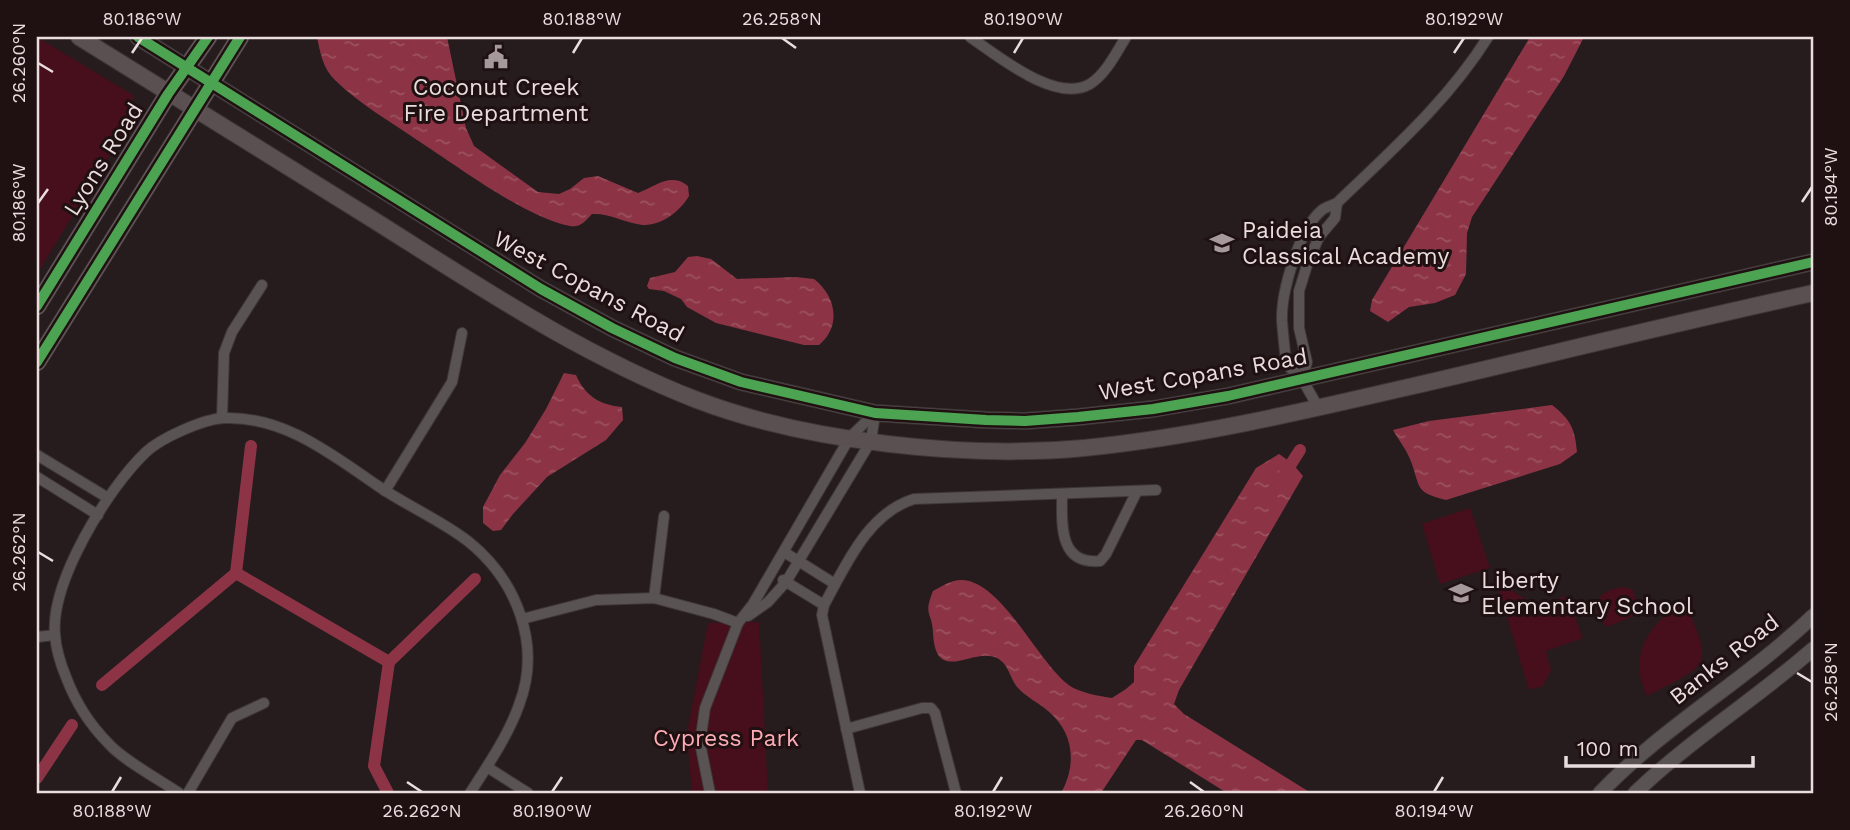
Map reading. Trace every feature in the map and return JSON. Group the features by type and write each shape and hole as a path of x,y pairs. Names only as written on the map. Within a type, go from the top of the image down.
{"main road":[{"path":"79,37 525,315 601,357 700,401 798,429 850,438 969,449 1079,448 1160,439 1318,407 1813,293"},
{"name":"West Copans Road","path":"138,37 541,289 612,328 675,358 741,382 875,413 986,420 1052,419 1153,409 1228,396 1813,262"},
{"name":"Lyons Road","path":"37,306 168,94 208,37"},
{"path":"37,362 240,37"}],"street":[{"path":"970,37 1047,86 1078,89 1102,74 1125,37"},
{"path":"1318,407 1302,379 1286,364 1282,318 1291,265 1311,223 1323,209 1337,203 1432,111 1470,65 1488,37"},
{"path":"1302,379 1307,362 1298,328 1299,291 1319,237 1335,218 1337,203"},
{"path":"222,418 224,354 232,332 262,285"},
{"path":"385,491 452,382 462,333"},
{"path":"710,793 700,743 705,708 738,623 753,604 850,438 875,413"},
{"path":"738,623 768,602 786,582 871,441 875,413"},
{"path":"179,793 110,746 81,709 66,676 55,635 58,605 64,581 98,514 121,479 148,451 171,435 222,418 265,423 306,438 467,541 508,584 522,619 529,660 520,703 487,767 470,793"},
{"path":"37,455 108,498"},
{"path":"37,477 98,514"},
{"path":"1062,494 1062,533 1066,544 1075,555 1088,562 1100,561 1106,554 1137,491"},
{"path":"860,793 822,615 835,584 865,534 904,502 915,499 1156,491"},
{"path":"654,598 664,516"},
{"path":"784,552 835,584"},
{"path":"771,573 824,605"},
{"path":"522,619 596,600 654,598 738,623"},
{"name":"Banks Road","path":"1600,793 1675,726 1749,671 1812,619"},
{"path":"37,637 55,635"},
{"name":"Banks Road","path":"1634,793 1687,747 1813,649"},
{"path":"188,793 232,718 264,703"},
{"path":"846,729 922,708 931,709 935,713 956,793"},
{"path":"487,767 528,793"}],"green space":[{"path":"37,37 133,95 131,120 37,274"},
{"path":"1470,508 1490,568 1440,584 1422,524"},
{"path":"1624,587 1633,590 1639,612 1607,627 1598,612 1598,600 1608,591"},
{"path":"1508,588 1529,601 1532,606 1567,596 1583,638 1546,651 1551,670 1543,686 1529,690 1499,591"},
{"path":"1684,601 1700,640 1700,662 1694,670 1647,696 1639,667 1645,641 1661,620"},
{"name":"Cypress Park","path":"759,622 768,793 692,793 687,733 708,623"}],"water":[{"path":"317,37 447,37 466,128 474,146 538,192 559,194 584,178 598,176 638,193 663,182 676,180 688,186 689,196 667,218 645,225 592,214 583,223 570,226 533,213 492,189 354,97 328,71"},
{"path":"1530,37 1584,37 1564,76 1472,217 1467,233 1466,274 1455,295 1435,303 1409,307 1388,322 1370,311 1372,300"},
{"path":"688,257 711,259 737,279 814,279 828,294 831,303 831,330 819,345 804,345 716,323 687,307 681,299 647,286 650,278 675,272"},
{"path":"564,373 576,375 584,389 594,398 622,407 623,420 606,440 547,477 501,530 493,531 483,523 483,507 500,475 525,443 546,409"},
{"path":"1552,405 1570,425 1577,452 1560,464 1446,500 1423,491 1408,455 1393,430 1429,421"},
{"path":"1279,454 1292,463 1303,476 1179,690 1174,704 1184,714 1311,793 1227,793 1142,740 1136,740 1101,793 1061,793 1071,760 1068,739 1057,719 1018,688 1004,664 997,658 987,656 948,661 940,658 935,648 928,609 933,591 959,580 978,584 1006,609 1045,660 1070,686 1112,698 1134,682 1134,666 1256,468"}],"waterway":[{"path":"251,446 236,573 389,662 374,766 388,793"},
{"path":"1284,475 1300,450"},
{"path":"102,685 236,573"},
{"path":"389,662 475,579"},
{"path":"37,778 72,725"}],"cycle path":[{"path":"138,37 541,289 612,328 675,358 741,382 875,413 1025,421 1153,409 1228,396 1813,262"},
{"path":"37,306 168,94 208,37"},
{"path":"37,362 240,37"}],"place":[{"name":"Coconut Creek Fire Department","path":"496,57"},
{"name":"Paideia Classical Academy","path":"1222,243"},
{"name":"Liberty Elementary School","path":"1461,593"}]}
